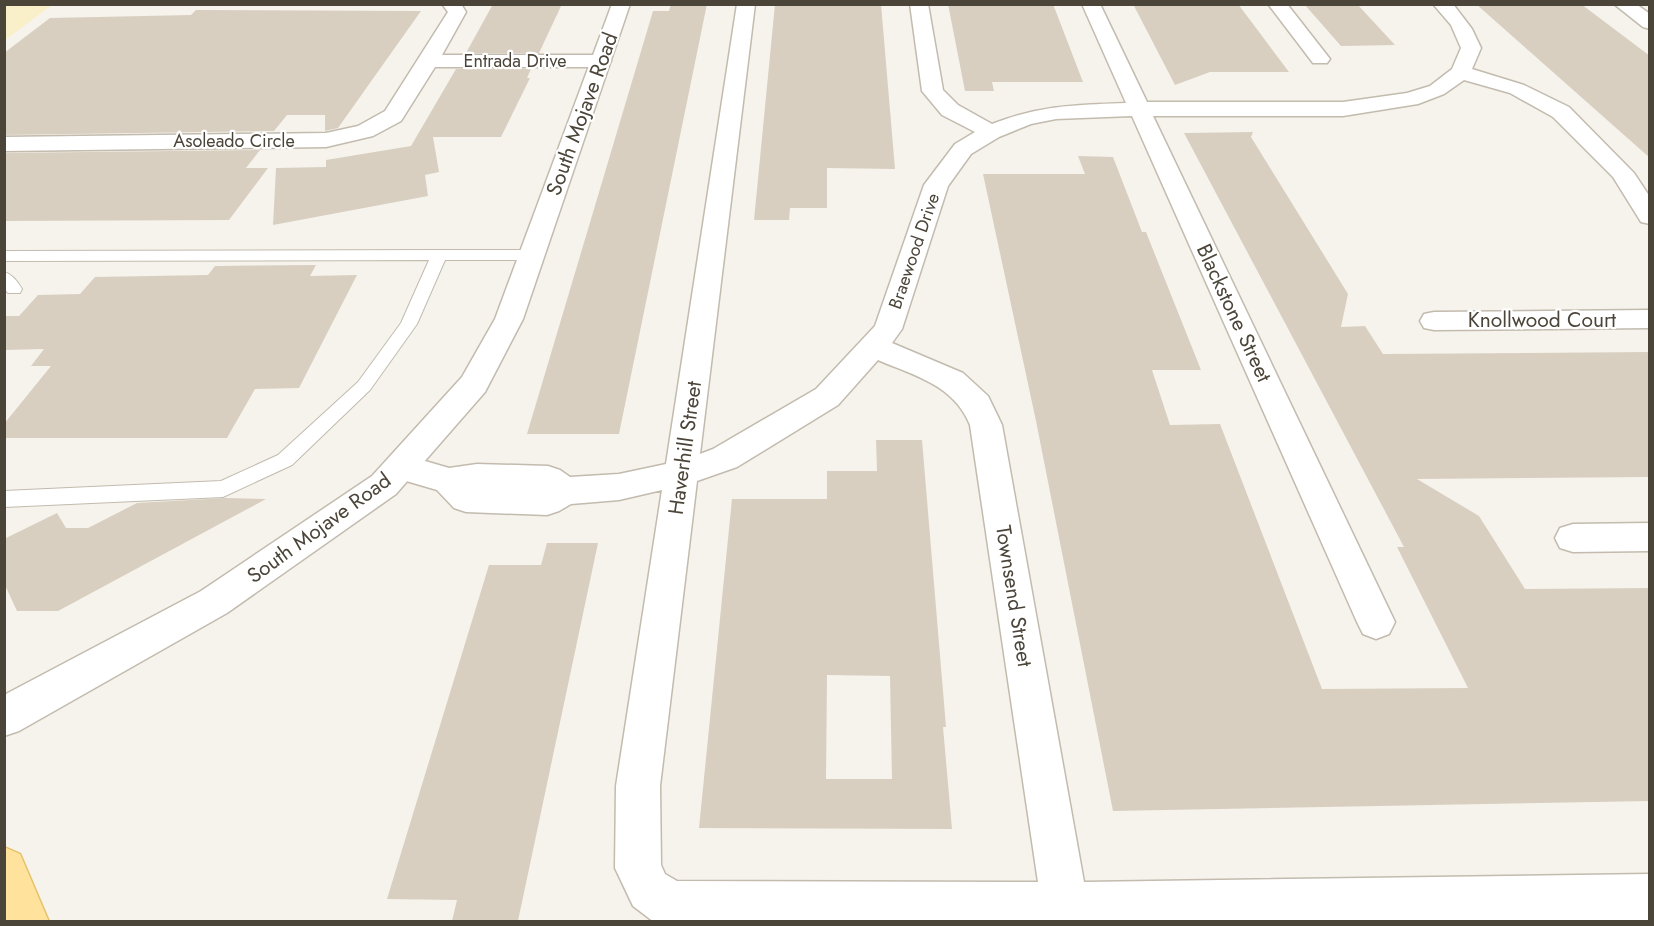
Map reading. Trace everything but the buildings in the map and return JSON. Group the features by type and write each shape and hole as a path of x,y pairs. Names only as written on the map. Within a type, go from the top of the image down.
{"main road":[{"path":"4,870 25,921"}],"street":[{"name":"Asoleado Circle","path":"4,144 326,140 364,131 393,116 429,61 457,12 451,4"},
{"name":"South Mojave Road","path":"4,717 214,603 384,484 402,467 474,384 509,319 621,4"},
{"name":"Haverhill Street","path":"746,4 638,786 638,868 649,890 671,905 1065,906"},
{"path":"918,4 933,91 950,110 991,132"},
{"name":"Blackstone Street","path":"1091,4 1376,622"},
{"path":"1277,4 1320,59"},
{"path":"1442,4 1456,17 1466,32 1471,48 1461,72 1517,89 1561,112 1622,173 1650,217"},
{"path":"1623,4 1650,23"},
{"name":"Entrada Drive","path":"429,61 601,61"},
{"name":"Braewood Drive","path":"402,467 449,482 466,499 547,502 564,491 619,487 682,473 725,458 827,397 874,347 888,329 936,184 963,149 991,132 1024,119 1056,112 1140,109 1343,109 1410,99 1437,90 1461,72"},
{"path":"1622,173 1650,173"},
{"name":"Knollwood Court","path":"1434,321 1650,319"},
{"name":"Townsend Street","path":"874,347 952,380 977,404 986,425 1065,906"},
{"path":"1574,538 1650,537"},
{"path":"1065,906 1650,897"}],"lane":[{"path":"4,499 223,489 285,460 364,386 409,324 439,255"},
{"path":"4,256 532,255"}],"sand":[{"path":"5,4 52,4 52,5 5,40"}]}
